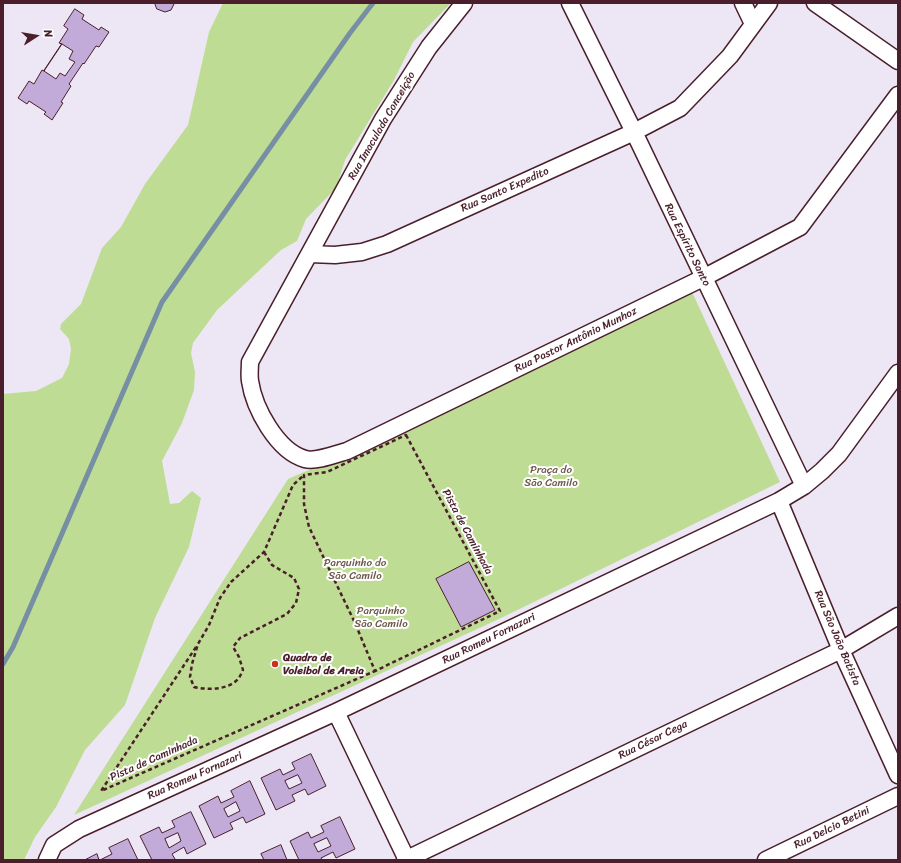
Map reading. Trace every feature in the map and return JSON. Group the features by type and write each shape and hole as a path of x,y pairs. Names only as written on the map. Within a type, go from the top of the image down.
{"street":[{"name":"Rua Imaculada Conceição","path":"310,254 383,119 429,47 464,3"},
{"name":"Rua Espírito Santo","path":"570,3 634,132 804,486"},
{"path":"743,3 753,24"},
{"name":"Rua Santo Expedito","path":"310,254 362,252 387,244 634,132 680,108 730,56 769,3"},
{"path":"815,3 898,61"},
{"name":"Rua Pastor Antônio Munhoz","path":"310,254 250,362 250,381 258,408 275,438 292,452 306,460 324,458 347,451 703,278 800,227 898,95"},
{"name":"Rua Romeu Fornazari","path":"47,860 54,845 79,829 336,712 779,501 804,486 839,454 898,373"},
{"name":"Rua São João Batista","path":"779,501 841,650 898,775"},
{"name":"Rua César Cega","path":"406,860 841,650 898,616"},
{"path":"336,712 406,860"},
{"name":"Rua Delcio Betini","path":"766,860 898,796"}],"path":[{"name":"Pista de Caminhada","path":"406,436 500,611 375,671 101,791 198,644 209,625 220,598 231,582 264,552 293,485 304,475 327,472 406,436"},
{"path":"304,475 304,504 309,527 355,623 375,671"},
{"name":"Pista de Caminhada","path":"198,644 190,677 194,687 206,689 226,687 237,681 243,670 239,657 233,647 240,638 287,614 296,603 300,589 294,578 272,565 264,552"}],"green space":[{"path":"223,3 451,3 413,42 394,80 345,160 336,188 306,219 297,241 281,250 217,310 193,343 191,353 195,372 194,390 182,423 162,461 170,504 179,503 192,491 201,498 189,547 155,618 125,705 85,750 56,807 35,837 24,860 3,860 3,394 36,391 62,378 69,364 71,349 69,339 60,329 61,324 81,304 102,248 121,227 145,184 188,125 209,32"},
{"path":"692,292 780,482 501,618 74,815 288,479 399,431"}],"building":[{"path":"155,3 174,4 171,10 165,12 157,9"},
{"path":"75,9 84,15 82,19 99,30 101,27 109,32 99,47 96,46 69,84 71,86 61,102 63,103 52,120 44,114 46,112 29,101 27,104 18,98 29,81 34,84 42,70 44,71 62,44 59,43 68,29 64,26"},
{"path":"62,44 73,51 69,59 75,62 65,76 60,73 56,79 44,71"},
{"path":"469,562 495,610 461,627 436,579"},
{"path":"311,754 326,786 308,795 305,789 292,795 295,801 276,810 261,778 280,769 283,775 295,769 292,763"},
{"path":"298,775 302,783 289,789 285,781"},
{"path":"250,781 265,814 246,823 243,817 230,823 233,829 214,838 199,806 218,796 221,803 234,797 231,791"},
{"path":"236,802 240,811 228,817 224,809"},
{"path":"191,812 206,844 187,854 184,847 172,854 175,859 173,860 152,860 140,836 159,827 162,833 175,827 172,821"},
{"path":"340,817 355,849 336,858 333,852 321,858 322,860 299,860 290,841 308,832 311,838 324,832 321,826"},
{"path":"178,833 181,841 169,848 165,839"},
{"path":"327,838 331,846 318,852 314,844"},
{"path":"128,839 138,860 100,860 112,854 109,848"},
{"path":"281,845 287,860 264,860 261,854"},
{"path":"97,854 99,860 85,860"}],"waterway":[{"path":"3,664 13,647 162,302 350,33 373,3"}],"place":[{"name":"Quadra de Voleibol de Areia","path":"275,664"}],"park label":[{"name":"Praça do São Camilo","path":"551,476"},
{"name":"Parquinho do São Camilo","path":"355,569"},
{"name":"Parquinho São Camilo","path":"381,617"}]}
